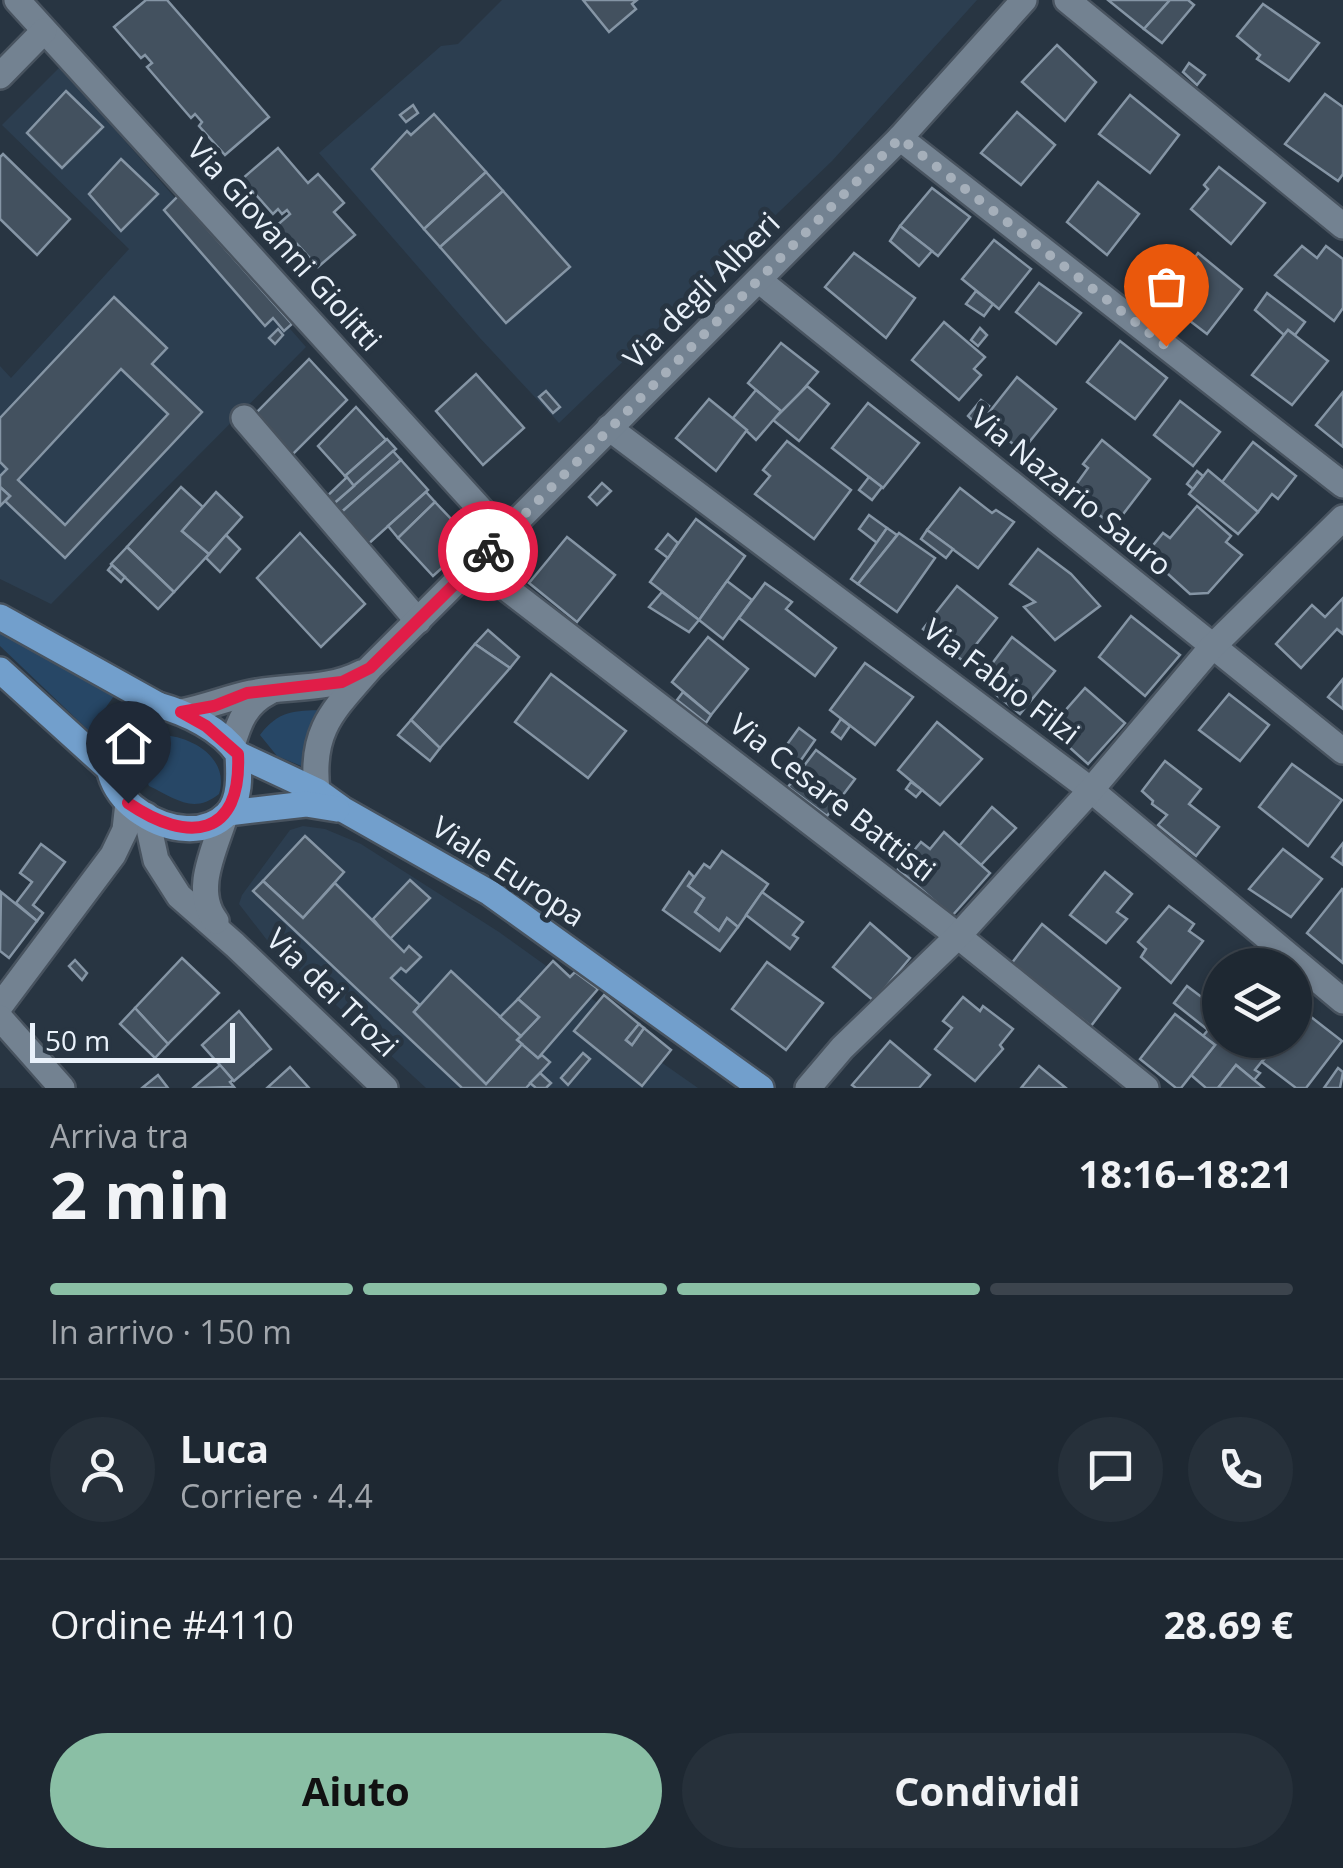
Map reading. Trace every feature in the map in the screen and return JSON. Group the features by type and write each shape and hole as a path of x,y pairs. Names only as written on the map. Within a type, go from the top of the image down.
{"main road":[{"name":"Viale Europa","path":"0,617 170,709 235,750 317,791 342,810 490,893 760,1088"},
{"path":"0,670 108,768"},
{"path":"137,809 114,784 108,768 110,746 134,713 170,709"},
{"path":"226,814 237,793 235,750"},
{"name":"Viale Europa","path":"137,809 166,824 188,828 205,826 226,814 306,804 342,810"},
{"name":"Viale Europa","path":"634,997 774,1088"}],"street":[{"name":"Via Giovanni Giolitti","path":"18,0 503,534"},
{"name":"Via degli Alberi","path":"317,791 314,762 320,734 370,668 900,138 1024,0"},
{"path":"1067,0 1343,226"},
{"path":"0,76 44,30"},
{"path":"900,138 1343,485"},
{"name":"Via Nazario Sauro","path":"760,280 1343,751"},
{"path":"244,418 418,621"},
{"name":"Via Fabio Filzi","path":"608,428 1091,790 1343,1001"},
{"path":"808,1088 842,1048 958,936 1091,790 1212,648 1343,518"},
{"name":"Via Cesare Battisti","path":"475,564 958,936 1146,1088"},
{"name":"Via degli Alberi","path":"170,709 214,706 247,693 342,682 370,668"},
{"path":"235,750 244,712 254,700 274,690"},
{"path":"0,1006 113,854 137,809"},
{"name":"Via dei Trozi","path":"137,809 156,860 179,896 384,1088"},
{"name":"Via dei Trozi","path":"226,814 204,896 207,910 235,945"},
{"path":"0,1018 62,1088"}],"shaded area":[{"path":"502,0 977,0 832,161 559,423 319,153 441,46 458,44"},
{"path":"60,67 306,347 51,604 0,579 0,366 11,378 129,249 2,125"},
{"path":"0,631 114,696 89,731 0,646"},
{"path":"323,710 306,768 277,756 260,735 288,714"},
{"path":"161,735 196,745 214,760 221,781 219,794 192,804 149,786 139,764 141,749"},
{"path":"303,826 325,829 361,844 499,932 648,1039 658,1060 698,1088 426,1088 270,944 239,904 290,830"}],"building":[{"path":"146,0 167,0 269,117 225,155 199,126 202,122 195,114 191,118 147,67 152,63 145,55 141,58 114,27"},
{"path":"583,0 637,0 632,4 636,9 609,32"},
{"path":"1108,0 1170,0 1144,29"},
{"path":"1170,0 1188,0 1194,5 1162,43 1144,29"},
{"path":"1263,4 1319,43 1289,81 1257,59 1260,55 1237,36"},
{"path":"1057,45 1096,82 1065,121 1022,82"},
{"path":"1189,63 1205,75 1197,85 1183,72"},
{"path":"66,91 103,127 62,168 27,133"},
{"path":"1325,94 1343,107 1343,174 1338,181 1285,144"},
{"path":"1130,95 1179,135 1150,173 1099,134"},
{"path":"413,105 418,113 406,122 400,115"},
{"path":"1017,112 1055,145 1021,185 981,153"},
{"path":"434,114 486,172 424,229 372,169 407,131 411,135"},
{"path":"278,148 308,183 318,174 344,203 334,212 355,235 318,267 275,227 290,214 287,210 282,214 278,209 273,214 242,179"},
{"path":"3,154 70,219 37,255 0,219"},
{"path":"121,159 158,194 121,231 89,194"},
{"path":"1219,167 1265,203 1231,244 1191,209 1208,189 1204,185"},
{"path":"486,172 503,191 440,247 424,229"},
{"path":"1098,182 1139,214 1107,255 1067,222"},
{"path":"932,188 970,217 938,256 900,226"},
{"path":"503,191 570,267 506,323 440,247"},
{"path":"178,196 292,324 284,331 273,318 265,326 164,210"},
{"path":"900,226 932,251 919,266 890,241"},
{"path":"994,240 1031,269 999,309 962,279"},
{"path":"1302,246 1317,258 1326,246 1343,259 1343,308 1334,321 1275,275"},
{"path":"854,253 915,298 886,338 825,287"},
{"path":"1198,253 1242,289 1207,334 1164,301"},
{"path":"1039,283 1081,313 1056,344 1016,312"},
{"path":"976,291 993,304 984,316 966,304"},
{"path":"1267,293 1305,322 1295,335 1288,330 1284,335 1255,310"},
{"path":"114,297 167,348 152,364 202,412 65,558 5,501 10,496 0,487 0,476 7,469 0,462 0,418","holes":["121,369 168,414 65,525 18,480"]},
{"path":"944,322 985,357 974,369 981,375 959,400 912,360"},
{"path":"980,328 987,335 978,346 971,340"},
{"path":"278,329 283,335 275,344 269,338"},
{"path":"1288,330 1328,361 1292,405 1252,375"},
{"path":"1120,341 1167,378 1135,419 1087,382"},
{"path":"781,343 818,372 783,413 748,383"},
{"path":"309,359 347,400 287,460 250,419"},
{"path":"476,374 524,428 483,465 436,411"},
{"path":"1017,377 1056,409 1022,451 983,420"},
{"path":"807,386 829,404 799,441 773,420"},
{"path":"756,390 781,411 756,440 733,418"},
{"path":"546,391 560,407 553,413 539,397"},
{"path":"1343,392 1343,447 1316,425"},
{"path":"709,399 747,430 716,471 676,438"},
{"path":"981,400 989,406 975,423 968,416"},
{"path":"1180,401 1220,432 1193,466 1154,435"},
{"path":"868,403 919,443 883,488 832,448"},
{"path":"356,407 386,440 345,476 318,446"},
{"path":"387,439 396,449 354,486 345,476"},
{"path":"1102,440 1150,479 1114,526 1070,493 1088,468 1083,464"},
{"path":"787,441 851,490 814,539 755,494 770,476 763,470"},
{"path":"1253,442 1296,476 1278,499 1272,494 1258,512 1222,482"},
{"path":"393,451 401,460 338,515 331,506"},
{"path":"401,460 428,490 365,547 337,516"},
{"path":"1208,470 1258,512 1238,534 1189,494"},
{"path":"1197,471 1203,476 1193,489 1187,484"},
{"path":"347,477 354,486 331,506 324,499"},
{"path":"869,477 882,487 872,500 859,490"},
{"path":"602,483 611,491 597,505 589,497"},
{"path":"0,487 10,496 0,506"},
{"path":"181,487 203,507 182,531 209,554 174,592 127,547"},
{"path":"960,488 992,513 996,510 1014,522 978,568 927,530"},
{"path":"216,492 242,517 209,554 182,531"},
{"path":"426,492 435,502 398,538 388,526"},
{"path":"435,502 472,541 433,576 398,538"},
{"path":"1197,506 1231,536 1226,542 1242,555 1208,593 1190,594 1146,554 1163,533 1170,538"},
{"path":"869,515 887,528 877,543 859,529"},
{"path":"696,519 745,556 699,620 650,582"},
{"path":"887,528 897,535 858,584 851,579"},
{"path":"927,530 953,549 946,558 921,539"},
{"path":"300,533 365,604 321,647 257,578"},
{"path":"899,533 935,558 897,612 858,584"},
{"path":"668,534 678,543 668,558 656,549"},
{"path":"226,535 240,549 220,572 206,558"},
{"path":"567,537 615,575 577,622 529,583"},
{"path":"127,547 174,592 158,609 111,564"},
{"path":"1038,549 1071,574 1100,606 1055,640 1024,607 1035,602 1010,584"},
{"path":"112,565 125,577 121,582 108,570"},
{"path":"727,581 752,600 723,639 699,620"},
{"path":"765,583 792,602 786,609 836,648 815,676 739,618"},
{"path":"957,586 997,618 963,661 923,629"},
{"path":"662,592 699,620 689,632 649,607"},
{"path":"1343,598 1343,634 1337,629 1301,668 1276,644 1312,605 1325,617"},
{"path":"1131,616 1180,655 1145,696 1099,657"},
{"path":"488,630 519,657 510,668 475,644"},
{"path":"708,637 748,669 711,715 672,682"},
{"path":"1012,637 1055,671 1020,714 979,681"},
{"path":"475,644 510,668 440,748 411,720"},
{"path":"865,663 913,697 875,745 830,710"},
{"path":"551,674 626,731 588,778 515,722"},
{"path":"1343,679 1343,709 1328,697"},
{"path":"1085,688 1125,723 1088,764 1049,729"},
{"path":"683,692 711,715 706,723 677,700"},
{"path":"1229,694 1269,725 1240,761 1199,730"},
{"path":"841,719 850,726 841,739 832,732"},
{"path":"411,720 440,748 430,761 398,735"},
{"path":"937,722 982,759 940,805 898,770"},
{"path":"799,728 815,740 799,763 783,750"},
{"path":"816,750 855,779 827,816 788,787"},
{"path":"1165,761 1201,789 1189,804 1219,827 1196,856 1158,825 1167,815 1142,791"},
{"path":"1292,764 1342,800 1308,846 1259,807"},
{"path":"911,782 922,790 916,797 906,789"},
{"path":"992,807 1016,828 981,865 959,846"},
{"path":"944,832 990,873 952,916 898,869 921,842 930,849"},
{"path":"305,836 344,872 303,918 263,881"},
{"path":"1343,843 1343,865 1332,857"},
{"path":"41,844 65,862 33,905 43,913 37,921 16,903 32,882 20,873"},
{"path":"1283,849 1322,879 1291,917 1249,889"},
{"path":"722,851 768,884 738,927 727,918 719,931 695,912 704,898 688,886 704,864 710,868"},
{"path":"689,872 694,877 688,886 704,898 695,912 719,931 727,918 738,927 720,951 663,910"},
{"path":"1105,872 1132,894 1117,912 1127,919 1106,943 1070,915"},
{"path":"410,880 430,898 390,939 373,919"},
{"path":"263,881 303,918 335,883 404,952 409,946 421,957 406,972 401,968 391,978 420,1005 414,1012 486,1084 522,1044 538,1058 542,1055 550,1062 526,1088 462,1088 253,891"},
{"path":"1343,890 1343,963 1307,933"},
{"path":"1,892 37,921 9,958 0,951"},
{"path":"762,892 803,922 793,935 798,938 790,949 746,915"},
{"path":"1169,906 1194,924 1189,931 1203,941 1171,983 1141,957 1146,949 1138,942"},
{"path":"870,923 910,958 874,1001 833,967"},
{"path":"1042,924 1120,988 1091,1026 1011,964"},
{"path":"182,958 219,993 168,1044 135,1008"},
{"path":"75,960 87,973 82,980 69,966"},
{"path":"553,961 570,977 575,972 598,989 538,1058 517,1040 539,1017 518,999"},
{"path":"767,962 823,1003 786,1050 732,1009"},
{"path":"451,971 521,1036 517,1040 522,1044 486,1084 414,1012"},
{"path":"1187,986 1202,997 1202,1025 1174,1003"},
{"path":"604,995 639,1024 626,1040 632,1045 644,1028 671,1050 642,1086 574,1031"},
{"path":"963,997 980,1011 983,1006 1013,1029 1000,1045 1003,1049 975,1081 935,1049 952,1028 943,1021"},
{"path":"518,999 539,1017 521,1036 500,1017"},
{"path":"135,1008 168,1044 155,1058 120,1024"},
{"path":"239,1011 271,1049 234,1081 202,1045"},
{"path":"1175,1014 1202,1035 1205,1058 1181,1088 1140,1059"},
{"path":"1312,1018 1342,1041 1306,1088 1296,1088 1262,1062 1265,1058 1312,1058"},
{"path":"639,1024 644,1028 632,1045 626,1040"},
{"path":"890,1041 930,1075 919,1088 852,1085"},
{"path":"583,1053 590,1059 568,1085 561,1078"},
{"path":"1205,1058 1265,1058 1255,1070 1260,1073 1254,1080 1236,1065 1218,1088 1206,1088 1191,1075"},
{"path":"220,1065 234,1087 193,1088"},
{"path":"1236,1065 1254,1080 1264,1088 1218,1088"},
{"path":"1039,1066 1066,1088 1021,1088"},
{"path":"290,1067 309,1088 267,1088"},
{"path":"1338,1068 1343,1072 1340,1088 1324,1088"},
{"path":"540,1073 551,1083 546,1088 530,1083"},
{"path":"158,1075 168,1088 142,1088"}],"way so far":[{"path":"488,551 900,138 1166,346"}],"route":[{"path":"128,803 146,816 188,828 205,826 224,816 237,793 238,754 206,726 181,712 214,706 247,693 326,686 370,668 488,551"}]}
